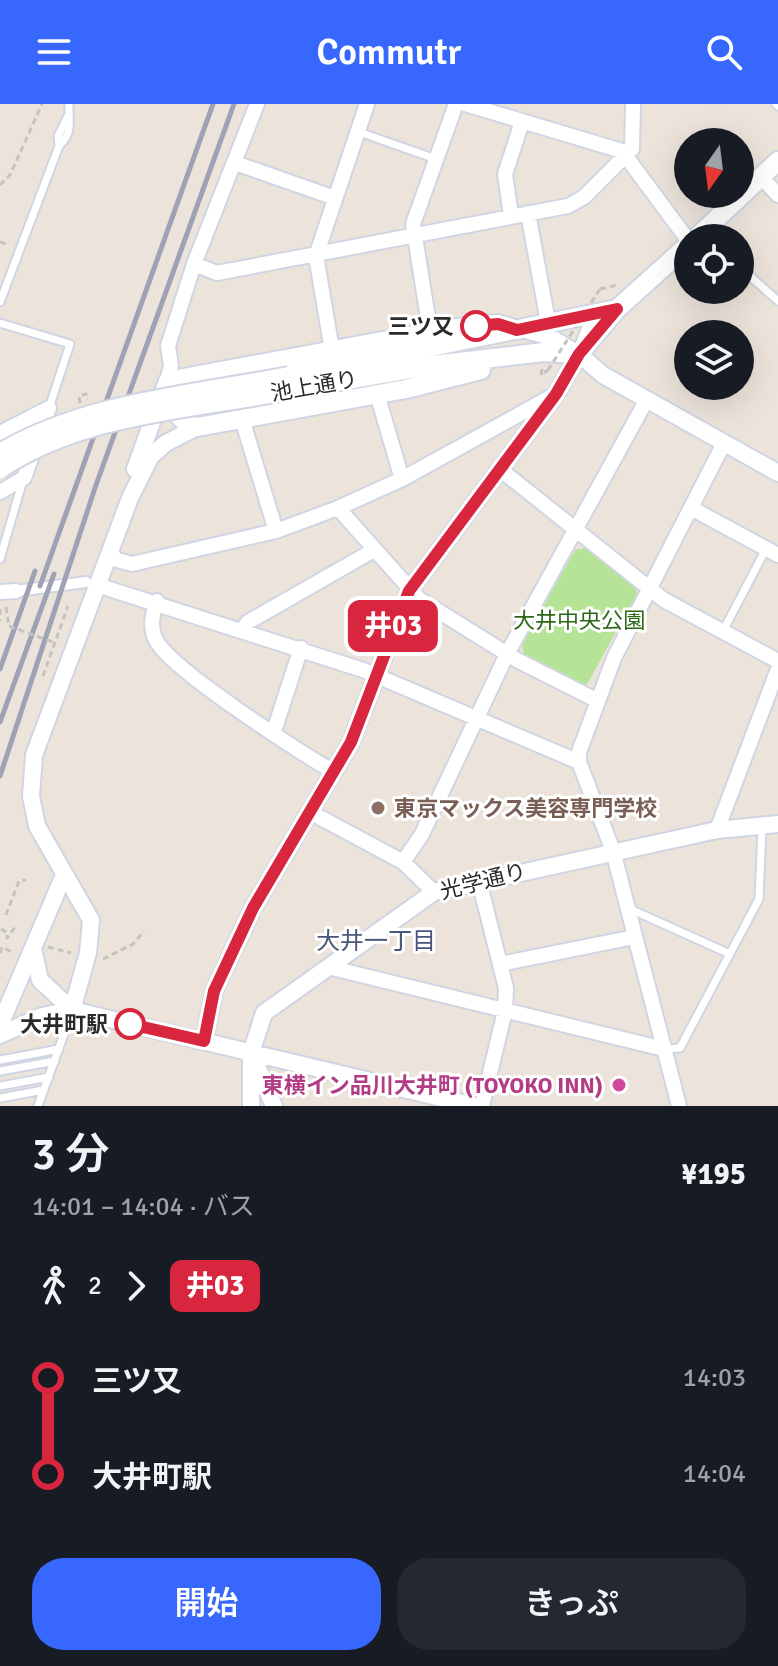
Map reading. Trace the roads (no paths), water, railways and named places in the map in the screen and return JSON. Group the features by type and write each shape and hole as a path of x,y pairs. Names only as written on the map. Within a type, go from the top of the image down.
{"main road":[{"name":"池上通り","path":"711,224 778,161"},
{"name":"池上通り","path":"0,453 34,435 81,418 290,383 520,356 579,354 617,309 674,258"},
{"name":"池上通り","path":"0,469 38,449 90,430 548,322 617,309"},
{"path":"167,381 430,331 498,324 517,330"},
{"path":"188,377 176,388 174,404 182,420 197,427 377,394 486,369 520,356"}],"street":[{"path":"130,498 136,467 167,381 171,366 168,346 194,264 257,104"},
{"path":"332,350 316,256 367,104"},
{"path":"430,331 412,235 456,104"},
{"path":"465,104 625,155 683,224"},
{"path":"194,264 217,273 316,256 578,202 632,149 633,104"},
{"path":"511,216 505,174 522,122"},
{"path":"235,163 335,198"},
{"path":"760,176 778,195"},
{"path":"528,213 548,322"},
{"path":"204,1041 214,991 253,908 351,742 409,591 556,394 579,354 595,314"},
{"path":"517,330 555,339 603,375 646,401 778,473"},
{"path":"377,394 402,479"},
{"path":"110,553 117,560 132,564 276,531 402,479 556,394"},
{"path":"403,862 422,834 507,654 646,401"},
{"path":"0,433 49,408"},
{"path":"0,492 24,478 49,408"},
{"path":"242,419 276,531"},
{"path":"72,1010 88,953 91,920 37,826 31,784 41,732 92,583 110,553 130,498 151,456 166,443 197,427"},
{"path":"679,1106 613,851 579,762 596,700 723,445"},
{"path":"501,470 649,589 778,661"},
{"path":"338,508 409,591 507,654 596,700"},
{"path":"691,508 772,552"},
{"path":"243,629 248,622 374,550"},
{"path":"0,592 92,583 157,601 376,675 579,762"},
{"path":"157,601 150,621 156,641 176,665 334,772"},
{"path":"274,731 301,648"},
{"path":"717,830 778,669"},
{"path":"310,812 403,862 434,892"},
{"name":"光学通り","path":"251,1106 251,1053 264,1013 434,892 613,851 717,830 770,824"},
{"path":"1,1034 64,875"},
{"path":"479,881 506,988 505,1011 482,1106"},
{"path":"49,911 56,906 70,905 78,907 91,920"},
{"path":"500,964 634,937"},
{"path":"38,947 40,980 72,1010"},
{"path":"328,967 664,1049"},
{"path":"1,1034 42,1016 72,1010 475,1106"},
{"path":"251,1053 274,1106"}],"lane":[{"path":"0,302 59,146 68,137 72,126 68,116 69,104"},
{"path":"358,132 436,159"},
{"path":"754,280 778,301"},
{"path":"0,323 70,344 49,408"},
{"path":"0,559 24,478"},
{"path":"723,631 772,552"},
{"path":"664,1049 680,1048 761,890 770,824"},
{"path":"628,908 730,954"},
{"path":"38,1106 72,1010"},
{"path":"0,1060 59,1049"},
{"path":"0,1071 55,1061"},
{"path":"0,1086 49,1077"},
{"path":"0,1098 44,1090"}],"railway":[{"path":"40,586 213,104"},
{"path":"0,776 96,485 234,104"},
{"path":"0,669 35,571"},
{"path":"0,722 54,574"}],"place":[{"name":"三ツ又","path":"476,326"},
{"name":"東京マックス美容専門学校","path":"378,808"},
{"name":"大井町駅","path":"130,1024"},
{"name":"東横イン品川大井町 (TOYOKO INN)","path":"619,1085"}],"district":[{"name":"大井一丁目","path":"376,941"}],"park label":[{"name":"大井中央公園","path":"579,620"}]}
